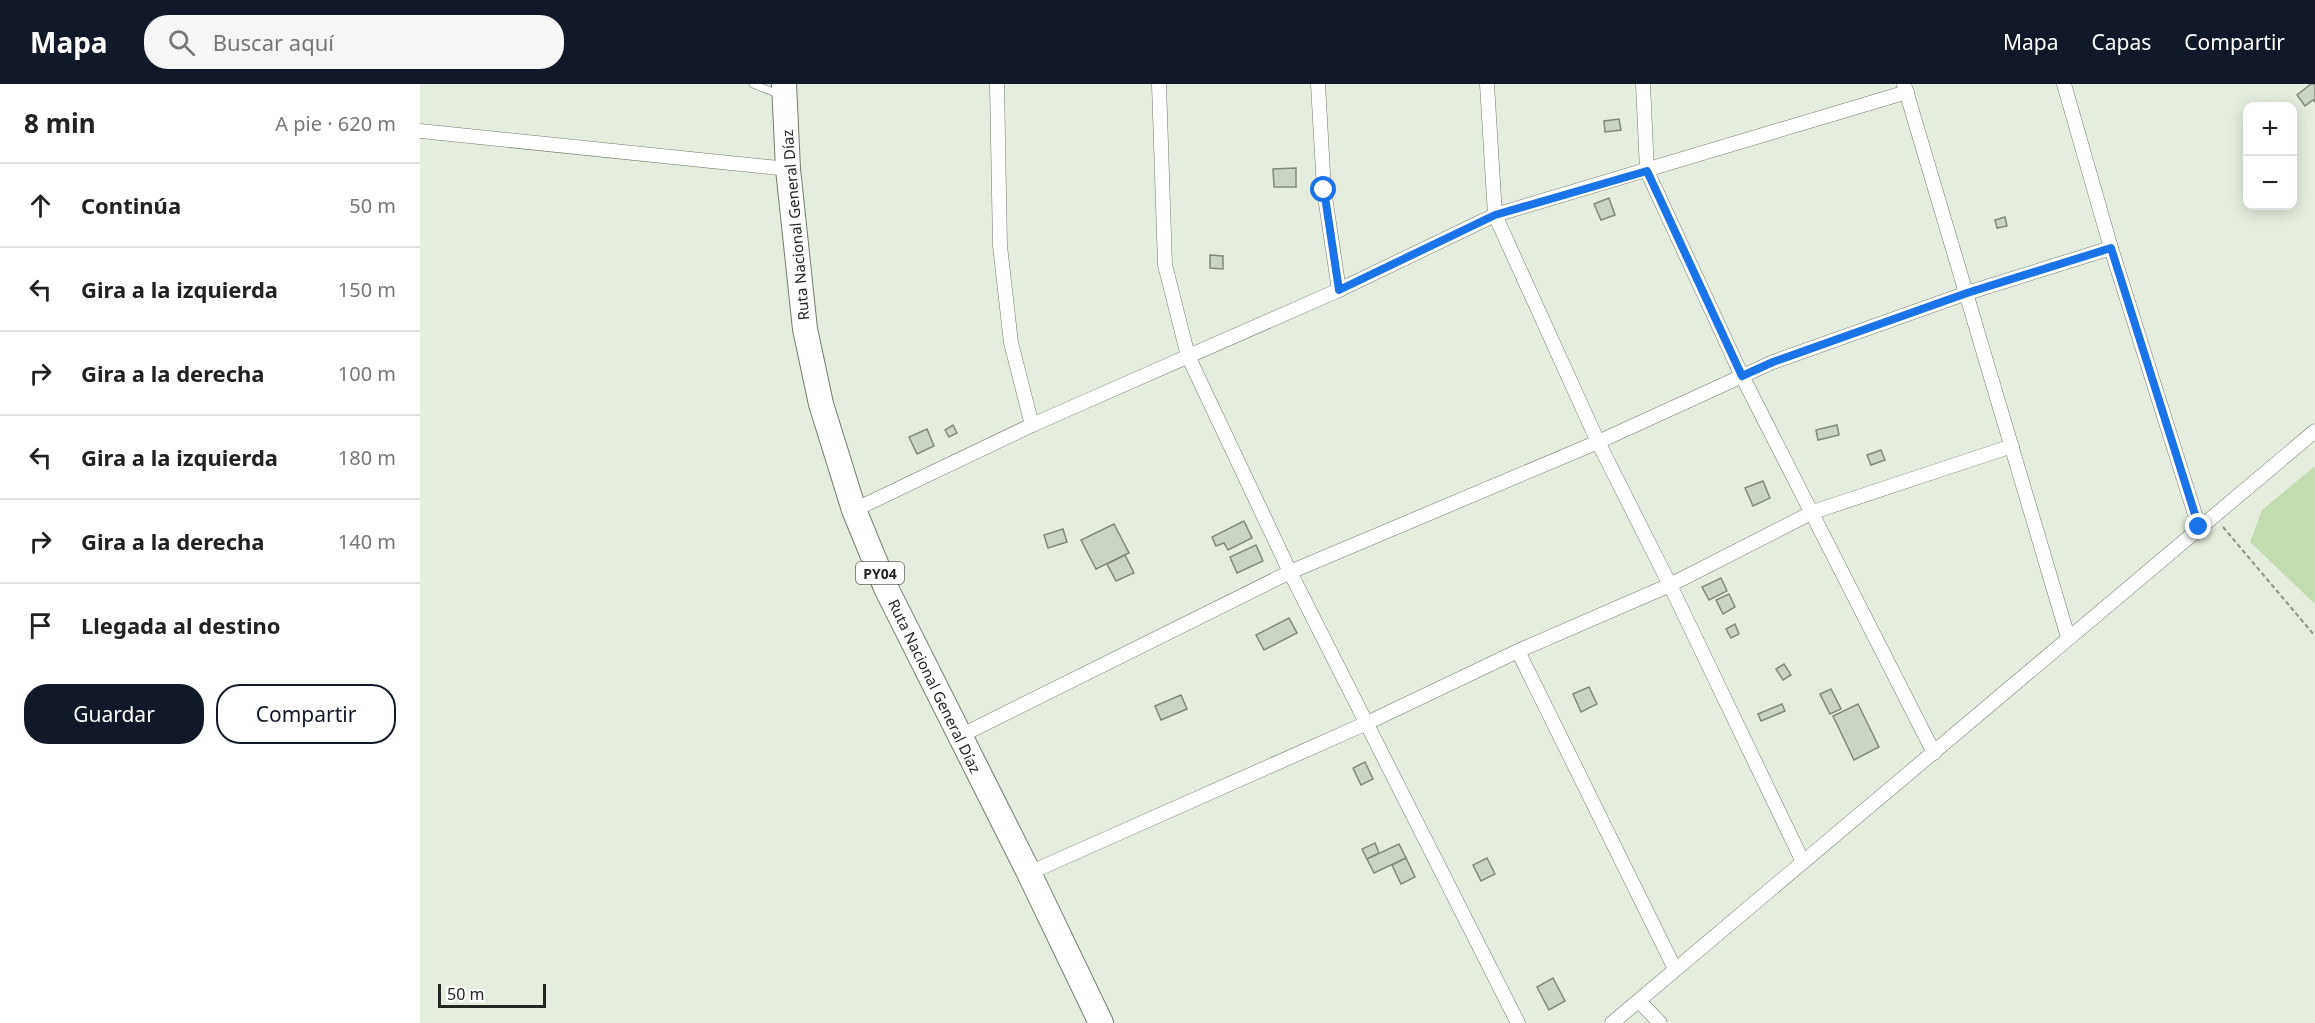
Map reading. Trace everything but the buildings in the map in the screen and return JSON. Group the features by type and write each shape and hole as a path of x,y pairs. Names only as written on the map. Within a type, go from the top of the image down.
{"highway":[{"name":"Ruta Nacional General Díaz","path":"785,90 788,169 805,329 821,404 854,510 886,588 1029,873 1101,1023"}],"street":[{"path":"997,84 1000,246 1011,343 1032,425"},
{"path":"1159,84 1165,265 1188,356 1290,572 1518,1023"},
{"path":"1318,84 1324,190 1339,290"},
{"path":"1487,84 1495,215 1598,442 1670,585 1803,862"},
{"path":"1643,84 1647,171 1742,376 1934,753"},
{"path":"2064,84 2111,248 2199,527"},
{"path":"854,510 1032,425 1339,290 1495,215 1647,171 1905,88 2068,637"},
{"path":"420,131 788,169"},
{"path":"960,736 1290,572 1598,442 1773,362 1967,293 2111,248"},
{"path":"1612,1023 2315,431"},
{"path":"1029,873 1367,723 1518,651 1670,585 1813,512 2012,446"},
{"path":"1518,651 1675,969"},
{"path":"1639,1001 1659,1023"}],"lane":[{"path":"753,84 785,90"}],"path":[{"path":"2213,516 2315,636"}],"green space":[{"path":"2315,466 2315,604 2250,542 2262,510"}],"route":[{"path":"1324,190 1339,290 1495,215 1647,171 1742,376 1773,362 1967,293 2111,248 2199,527"}]}
